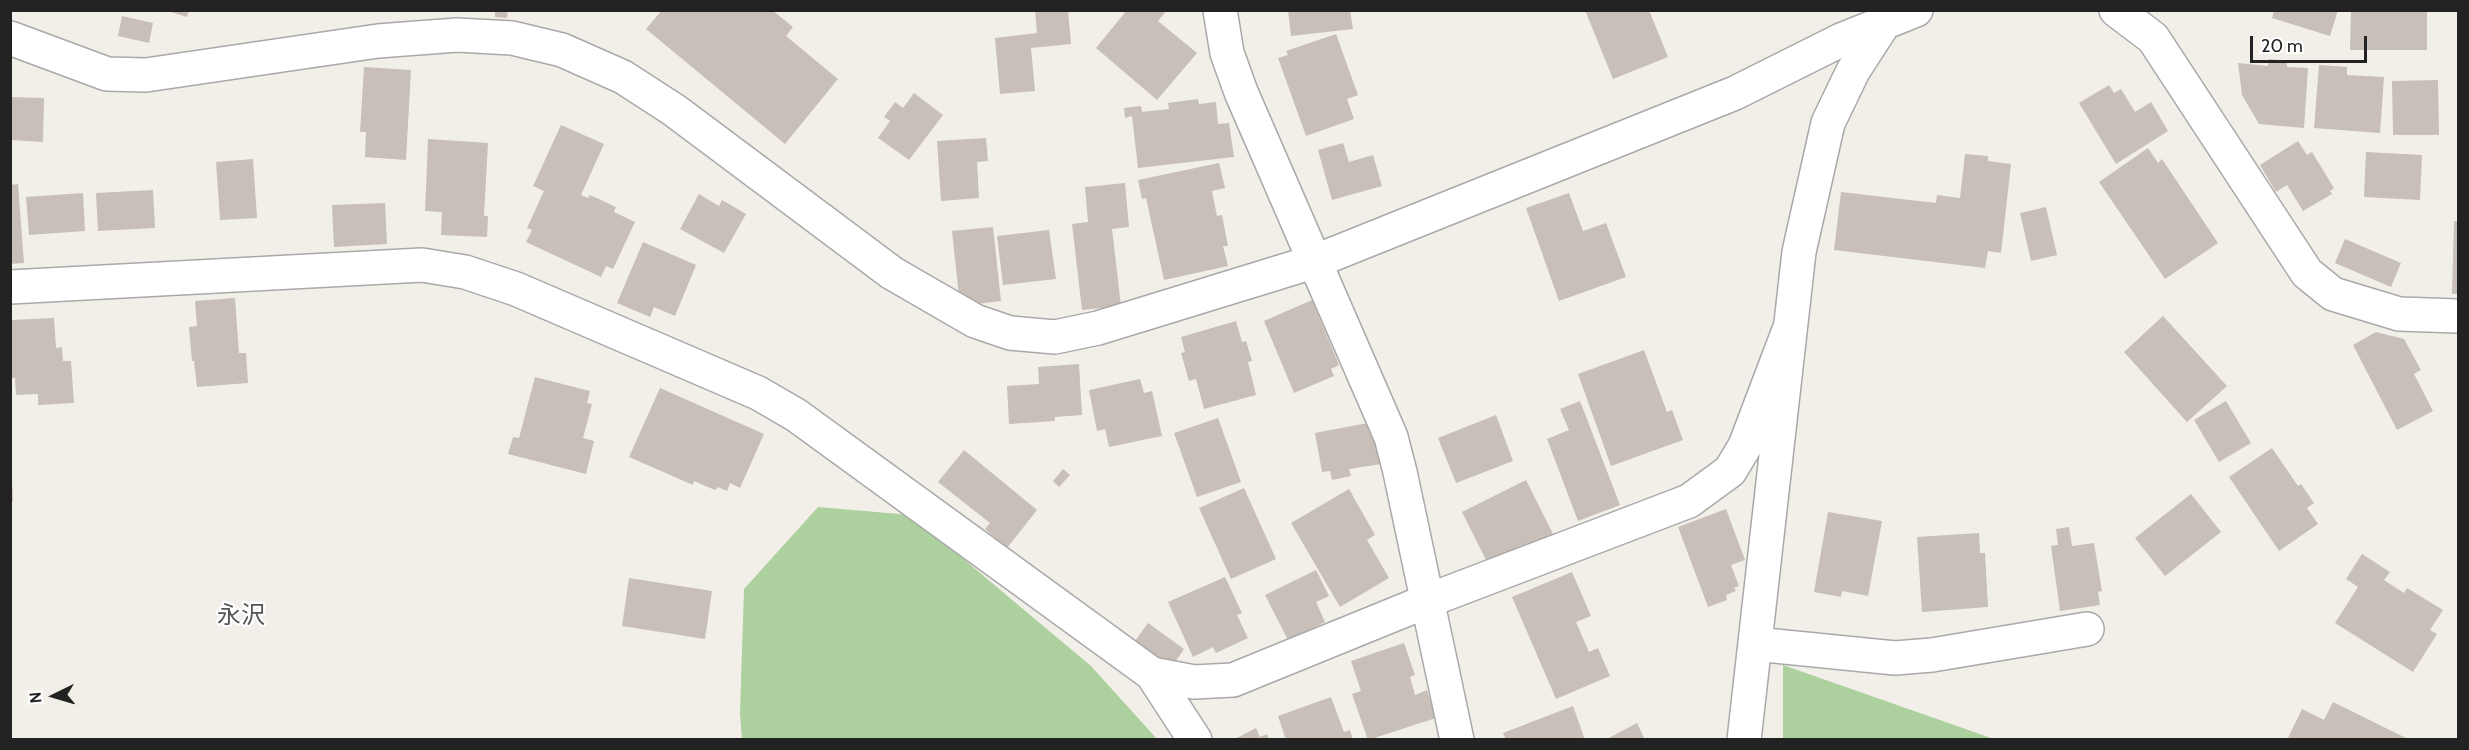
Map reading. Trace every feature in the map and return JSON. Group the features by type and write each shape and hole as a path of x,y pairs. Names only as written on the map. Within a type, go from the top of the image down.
{"street":[{"path":"1220,10 1227,53 1241,92 1391,437 1457,740"},
{"path":"2116,10 2153,38 2307,273 2333,294 2399,314 2458,316"},
{"path":"10,38 107,74 146,75 378,41 457,35 512,38 562,50 622,77 674,110 892,273 975,321 1010,333 1055,337 1098,328 1316,261 1735,93 1901,15"},
{"path":"1744,740 1799,252 1828,123 1853,70 1901,15"},
{"path":"10,287 422,265 465,272 516,289 758,393 796,415 1152,674 1195,740"},
{"path":"1152,674 1194,681 1233,680 1427,601 1689,501 1730,471 1745,446 1789,330"},
{"path":"1755,644 1895,658 1932,655 2087,629"}],"green space":[{"path":"818,507 911,515 1091,666 1157,739 742,740 740,713 744,589"},
{"path":"1783,665 1994,739 1783,739"}],"building":[{"path":"165,10 189,10 187,17"},
{"path":"495,10 508,10 507,18 495,17"},
{"path":"662,10 752,10 754,12 772,10 793,27 786,36 838,79 785,144 646,29"},
{"path":"1035,10 1068,10 1071,44 1031,48 1035,91 1000,94 995,38 1037,33"},
{"path":"1127,10 1167,10 1158,21 1197,53 1157,100 1096,48"},
{"path":"1288,10 1350,10 1353,29 1291,36"},
{"path":"1585,10 1649,10 1668,57 1613,79"},
{"path":"2274,10 2338,10 2330,36 2272,18"},
{"path":"2351,10 2427,10 2427,50 2350,50"},
{"path":"122,16 153,23 149,43 118,36"},
{"path":"1336,34 1358,95 1347,99 1354,119 1306,136 1278,58 1288,55 1286,51"},
{"path":"2269,59 2287,61 2287,67 2308,68 2304,128 2259,124 2242,95 2238,63 2268,66"},
{"path":"2319,65 2347,67 2347,75 2384,77 2380,133 2314,128"},
{"path":"364,67 411,70 406,160 365,157 366,132 360,132"},
{"path":"2438,80 2439,135 2393,135 2392,81"},
{"path":"2109,85 2114,93 2121,89 2135,112 2151,102 2168,131 2116,164 2079,103"},
{"path":"914,93 943,115 909,160 878,138 890,121 884,117 895,102 903,108"},
{"path":"10,97 44,98 43,142 10,140"},
{"path":"1198,99 1199,104 1216,102 1218,124 1229,123 1234,157 1138,168 1132,116 1125,118 1124,108 1141,106 1142,112 1169,109 1168,103"},
{"path":"561,125 604,144 581,195 588,198 590,195 616,207 614,212 635,222 613,269 606,266 601,277 526,242 532,230 527,228 544,191 533,186"},
{"path":"986,138 988,161 977,162 979,198 941,201 937,141"},
{"path":"428,139 488,143 484,216 488,216 487,237 441,235 442,212 425,211"},
{"path":"2298,141 2307,155 2312,152 2334,188 2330,191 2332,194 2303,211 2287,185 2276,192 2260,165"},
{"path":"1343,143 1349,162 1373,155 1382,186 1332,200 1318,150"},
{"path":"2148,148 2158,163 2162,159 2218,243 2165,279 2099,182"},
{"path":"2366,152 2422,155 2420,200 2364,197"},
{"path":"1965,154 1988,156 1988,161 2011,164 2001,253 1988,251 1985,268 1834,250 1841,192 1936,203 1937,195 1960,198"},
{"path":"253,159 257,218 220,220 216,162"},
{"path":"1219,163 1225,188 1212,191 1217,216 1222,215 1228,246 1223,246 1228,266 1164,280 1146,198 1142,199 1138,180"},
{"path":"1125,183 1129,227 1112,229 1121,306 1082,310 1072,224 1088,222 1085,187"},
{"path":"18,184 24,263 10,264 10,185"},
{"path":"153,190 155,228 98,231 96,193"},
{"path":"83,193 85,231 29,235 26,197"},
{"path":"1569,193 1583,231 1606,223 1626,277 1559,301 1526,208"},
{"path":"699,194 719,206 722,200 746,214 724,253 680,229"},
{"path":"385,203 387,244 334,247 332,205"},
{"path":"2046,207 2057,255 2031,261 2020,213"},
{"path":"2454,221 2458,221 2458,294 2452,294"},
{"path":"993,227 1001,301 960,306 952,231"},
{"path":"1049,230 1056,279 1003,285 997,236"},
{"path":"2345,239 2401,263 2391,287 2335,263"},
{"path":"643,242 696,265 675,316 654,307 650,317 617,303"},
{"path":"235,298 239,353 246,353 248,383 197,387 189,327 197,326 195,301"},
{"path":"1312,300 1339,365 1331,369 1334,376 1294,393 1264,321"},
{"path":"2163,316 2227,386 2187,422 2124,352"},
{"path":"54,318 56,348 62,347 63,361 71,361 74,403 38,405 38,394 16,395 15,378 10,378 10,320"},
{"path":"1236,321 1242,342 1246,341 1252,361 1248,362 1256,395 1204,409 1196,379 1189,381 1181,353 1185,352 1181,337"},
{"path":"2376,332 2404,339 2421,370 2414,374 2433,411 2397,430 2353,345"},
{"path":"1644,350 1667,412 1672,410 1683,440 1611,466 1578,374"},
{"path":"1079,364 1082,415 1055,417 1055,421 1009,424 1007,386 1039,384 1038,367"},
{"path":"535,377 590,391 587,403 592,404 583,438 594,441 586,474 508,454 513,437 519,438"},
{"path":"1140,379 1144,393 1152,391 1162,436 1109,447 1105,429 1097,431 1089,390"},
{"path":"660,388 764,434 740,488 730,483 727,491 718,487 715,490 694,481 693,485 629,457"},
{"path":"1580,401 1620,505 1578,521 1547,439 1569,430 1560,409"},
{"path":"2226,401 2251,443 2219,462 2194,420"},
{"path":"1496,415 1513,461 1456,483 1438,438"},
{"path":"1218,418 1241,482 1197,497 1174,433"},
{"path":"1373,422 1381,464 1349,469 1351,476 1332,480 1330,471 1322,472 1315,433"},
{"path":"2272,448 2298,486 2301,484 2314,503 2307,508 2318,524 2279,551 2229,477"},
{"path":"964,450 1037,510 1007,548 985,529 990,523 938,482"},
{"path":"1063,469 1070,475 1059,487 1053,481"},
{"path":"10,479 12,479 13,501 10,501"},
{"path":"1526,480 1554,536 1490,568 1462,512"},
{"path":"1244,488 1276,559 1231,579 1199,508"},
{"path":"1349,489 1375,535 1367,540 1389,578 1340,607 1291,523"},
{"path":"2191,494 2221,532 2165,576 2135,538"},
{"path":"1726,509 1745,560 1731,565 1739,586 1734,588 1736,591 1726,595 1727,600 1708,607 1678,527"},
{"path":"1828,512 1882,521 1868,596 1842,591 1841,597 1814,592"},
{"path":"2069,527 2072,546 2094,543 2102,591 2098,592 2100,605 2060,611 2051,546 2058,545 2056,529"},
{"path":"1979,533 1980,553 1985,553 1988,607 1922,612 1917,537"},
{"path":"2362,554 2390,572 2384,580 2404,593 2407,588 2443,610 2430,630 2437,634 2413,672 2335,623 2358,587 2346,579"},
{"path":"1316,570 1329,596 1316,602 1325,622 1288,640 1265,595"},
{"path":"1572,572 1591,616 1576,622 1589,652 1598,648 1610,676 1556,699 1512,597"},
{"path":"1225,577 1242,613 1237,615 1248,638 1216,653 1213,647 1193,657 1168,602"},
{"path":"629,578 712,591 705,639 622,626"},
{"path":"1148,623 1184,649 1169,671 1132,645"},
{"path":"1404,643 1415,675 1410,677 1415,695 1427,690 1436,718 1368,740 1352,694 1361,691 1351,661"},
{"path":"1331,697 1344,732 1350,730 1353,740 1286,740 1278,716"},
{"path":"2333,702 2406,738 2405,740 2287,740 2302,709 2324,720"},
{"path":"1573,706 1585,740 1506,740 1503,733"},
{"path":"1637,723 1645,740 1605,740"},
{"path":"1256,728 1260,737 1267,734 1269,740 1233,740"}],"district":[{"name":"永沢","path":"241,616"}]}
